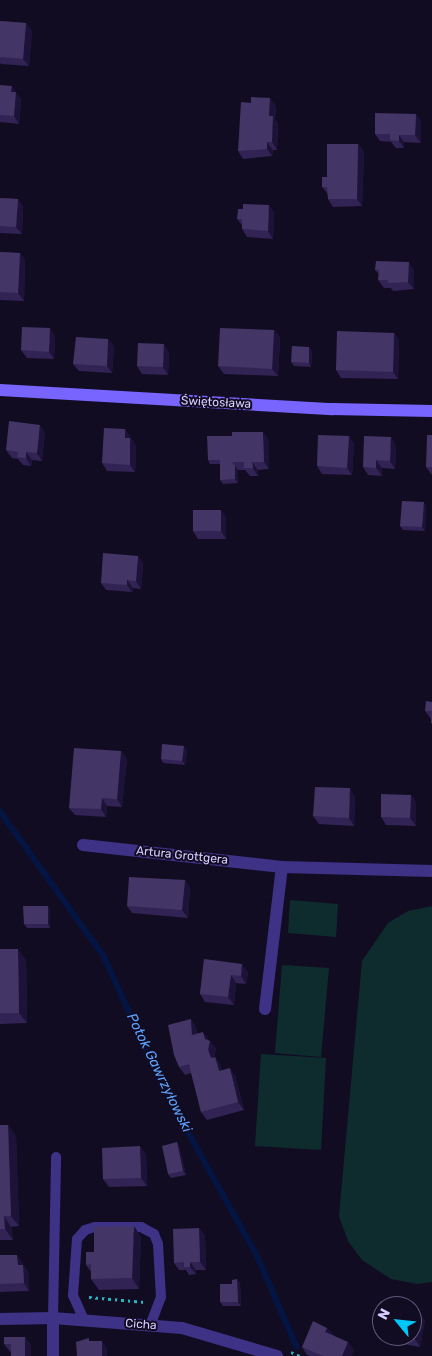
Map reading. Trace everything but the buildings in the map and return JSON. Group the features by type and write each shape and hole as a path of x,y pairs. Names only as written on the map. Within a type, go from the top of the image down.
{"street":[{"name":"Świętosława","path":"0,390 312,408 432,411"},
{"name":"Artura Grottgera","path":"83,845 282,867 432,871"},
{"path":"265,1009 282,867"},
{"path":"53,1318 53,1356"},
{"name":"Cicha","path":"0,1319 53,1318 182,1328 277,1356"}],"lane":[{"path":"53,1318 56,1158"},
{"path":"84,1320 73,1295 77,1238 85,1230 95,1227 141,1227 154,1234 158,1244 161,1297 150,1326"}],"green space":[{"path":"290,900 338,904 336,937 288,933"},
{"path":"432,906 432,1282 417,1284 391,1279 362,1260 348,1241 339,1216 362,961 388,923 408,911"},
{"path":"282,965 329,968 321,1057 275,1053"},
{"path":"261,1054 326,1058 321,1150 255,1146"}],"waterway":[{"name":"Potok Gawrzyłowski","path":"0,811 104,956 163,1087 257,1255 297,1347"}]}
